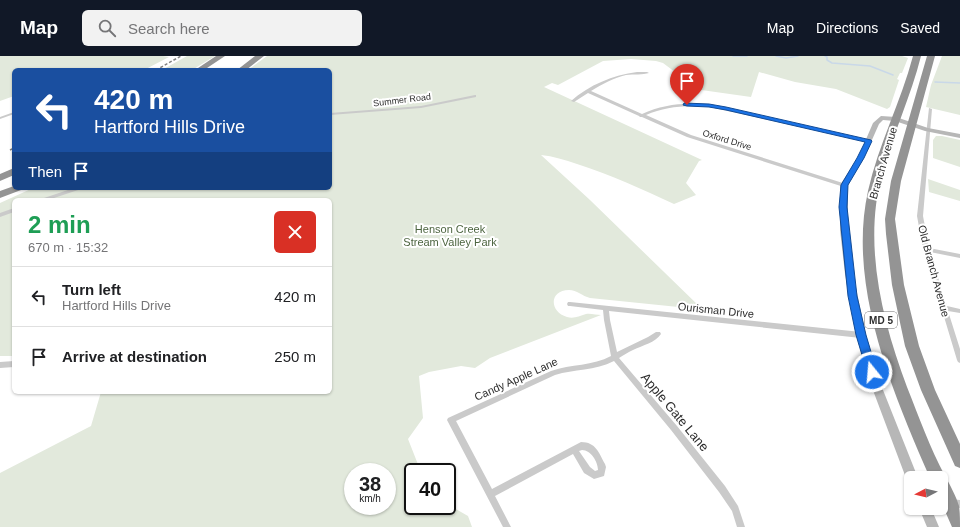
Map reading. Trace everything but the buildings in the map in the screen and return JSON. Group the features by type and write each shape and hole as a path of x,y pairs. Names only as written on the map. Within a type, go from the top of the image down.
{"highway":[{"path":"202,68 221,56"},
{"path":"244,68 260,56"},
{"name":"Branch Avenue","path":"917,56 911,80 879,167 870,208 868,230 872,284 888,346 914,422 935,471"},
{"name":"Branch Avenue","path":"931,56 894,191 890,219 892,255 912,346 928,390 960,461"},
{"path":"0,178 12,172"},
{"path":"0,195 12,190"},
{"path":"950,503 960,526"}],"street":[{"path":"573,101 587,91 620,75 634,72 647,73"},
{"name":"Oxford Drive","path":"587,91 641,116 701,141 844,185"},
{"name":"Summer Road","path":"332,114 421,107 475,96"},
{"path":"641,116 655,109 668,106 709,106 868,141"},
{"name":"Old Branch Avenue","path":"930,109 920,216 926,249 960,360"},
{"path":"0,118 12,114"},
{"path":"909,471 876,385 861,335 849,274 843,207 844,185 861,158 877,121 881,118 896,119 928,130 960,136"},
{"path":"49,198 73,190"},
{"path":"0,215 12,211"},
{"path":"926,249 960,256"},
{"name":"Ourisman Drive","path":"570,304 861,335"},
{"name":"Apple Gate Lane","path":"606,308 615,358 674,428 722,489 735,509 741,527"},
{"path":"943,308 960,311"},
{"name":"Candy Apple Lane","path":"491,494 451,420 553,373 569,368 597,365 615,358 627,350 654,338 658,334"},
{"path":"0,365 12,364"},
{"path":"507,527 491,494 574,450"},
{"path":"928,515 933,527"}],"green space":[{"path":"0,56 169,57 148,68 12,68 12,97 0,101"},
{"path":"187,56 215,56 195,68 166,68"},
{"name":"Henson Creek Stream Valley Park","path":"267,56 902,56 908,58 902,73 900,73 897,79 899,80 890,107 887,109 836,89 795,82 759,72 751,97 673,86 679,75 663,63 631,59 603,61 558,85 552,83 544,87 702,160 699,161 686,183 696,195 674,204 602,173 564,160 541,155 590,200 700,307 696,307 698,309 590,298 572,290 562,291 555,297 554,302 554,306 561,314 572,318 588,314 601,315 490,358 475,368 461,366 429,372 419,376 423,418 408,439 417,463 404,463 404,515 456,515 456,509 468,516 472,527 0,527 0,473 91,426 100,394 332,394 332,198 12,198 12,356 0,356 0,203 29,190 332,190 332,68 251,68"},
{"path":"942,56 960,56 960,115 926,107 931,85"},
{"path":"936,136 960,140 960,167 933,158 933,140"},
{"path":"928,179 960,190 960,201 929,192"}],"waterway":[{"path":"733,56 747,56"},
{"path":"776,56 786,58 798,56"},
{"path":"825,56 827,57 827,60 832,63 870,66 893,75"},
{"path":"935,82 960,83"}],"railway":[{"path":"160,68 181,56"}],"route":[{"path":"687,105 709,106 726,109 868,141 861,158 844,185 843,207 849,274 861,335 872,372"}]}
